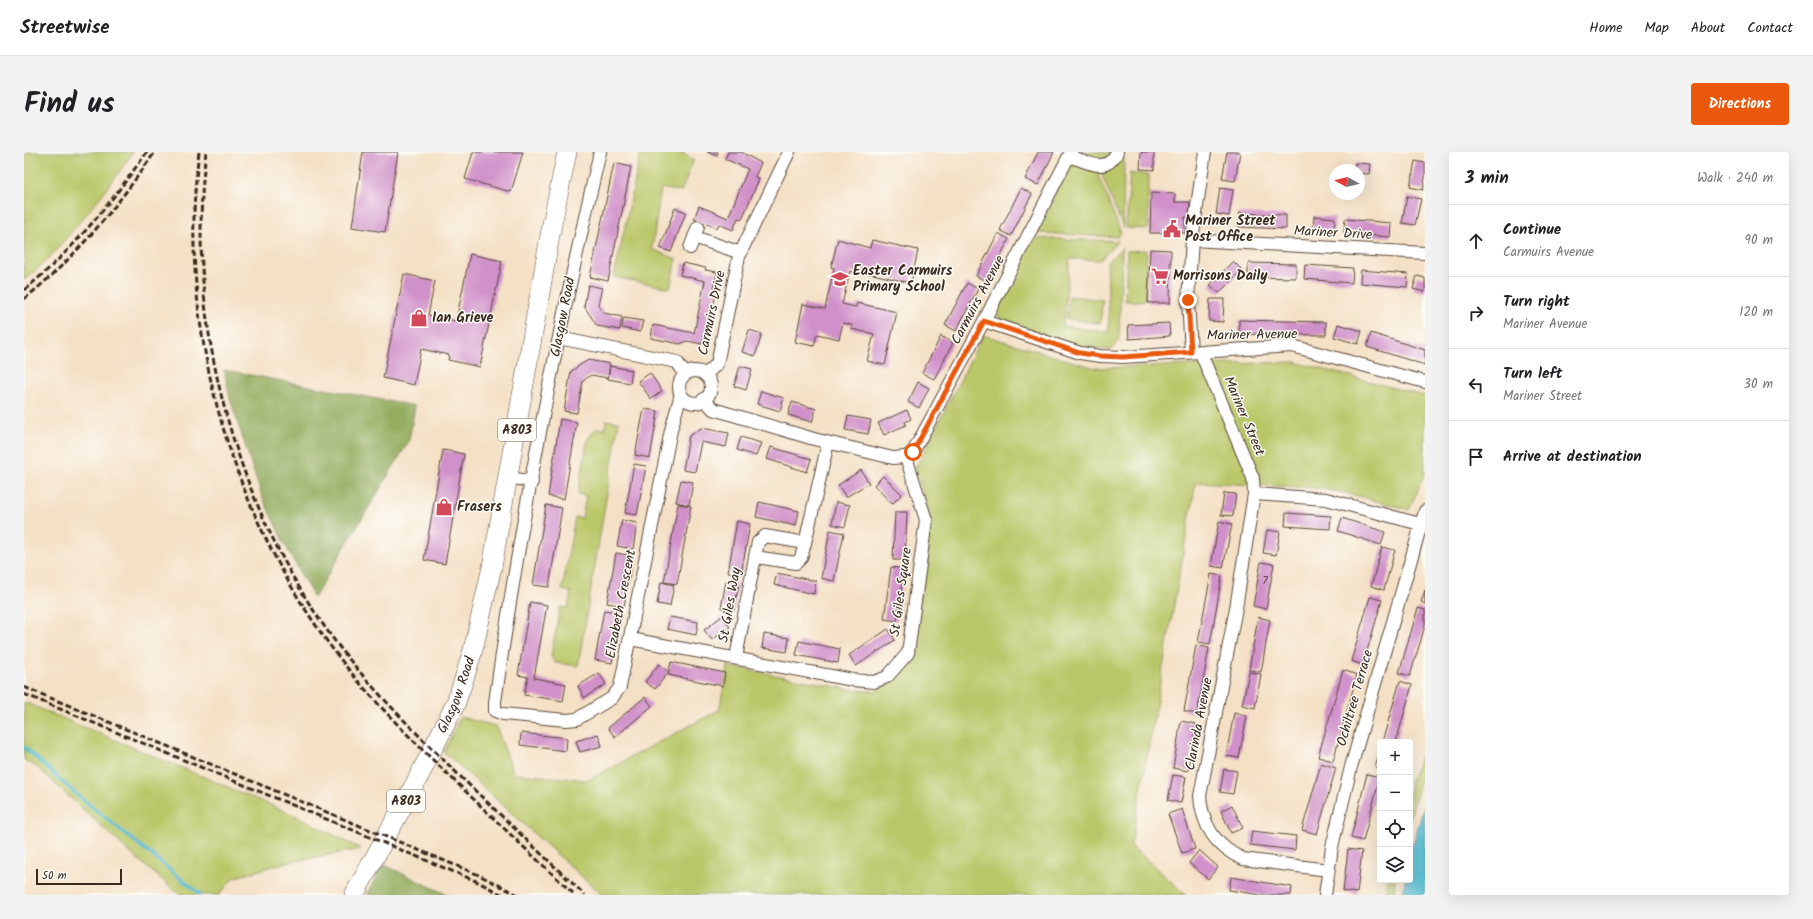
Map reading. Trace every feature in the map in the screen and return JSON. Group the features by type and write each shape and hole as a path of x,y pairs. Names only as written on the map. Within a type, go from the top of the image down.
{"main road":[{"name":"Glasgow Road","path":"354,895 444,729 464,679 483,612 552,224 567,152"}],"street":[{"name":"Glasgow Road","path":"495,711 510,594 570,280 600,152"},
{"name":"Carmuirs Drive","path":"705,375 717,364 741,253 789,152"},
{"path":"1070,154 1097,166 1103,166 1113,161 1117,152"},
{"name":"Mariner Street","path":"1205,152 1192,240 1188,300 1196,351 1253,478 1254,494"},
{"name":"Carmuirs Avenue","path":"906,457 913,452 984,321 1070,154"},
{"path":"694,237 741,253"},
{"name":"Mariner Drive","path":"1192,240 1425,253"},
{"name":"Mariner Avenue","path":"984,321 1080,353 1100,356 1123,357 1196,351 1292,346 1425,382"},
{"path":"559,338 677,362 685,374"},
{"path":"696,371 705,375 710,384 708,394 700,402 689,402 681,394 679,389 680,381 685,374 696,371"},
{"name":"Elizabeth Crescent","path":"495,711 503,714 558,719 577,719 612,698 620,687 671,430 681,394"},
{"path":"704,399 713,409 828,443 893,458 906,457"},
{"name":"St Giles Way","path":"754,557 796,563 801,558 828,443"},
{"name":"St Giles Square","path":"630,639 853,680 874,682 887,677 900,665 908,654 926,520 906,457"},
{"path":"508,477 532,482"},
{"path":"1254,494 1326,499 1420,524"},
{"name":"Clarinda Avenue","path":"1254,494 1236,608 1200,796 1201,811 1215,839 1231,854 1243,859 1328,870"},
{"name":"Ochiltree Terrace","path":"1325,895 1328,870 1351,768 1420,524 1425,511"},
{"name":"St Giles Way","path":"736,658 758,542 765,536 804,543"}],"green space":[{"path":"24,152 133,152 89,211 62,243 44,263 24,280"},
{"path":"641,152 684,152 683,154 694,159 681,192 661,188 652,249 676,259 670,288 614,277"},
{"path":"1080,152 1113,152 1107,159 1100,159 1089,158"},
{"path":"1124,159 1123,228 1100,170"},
{"path":"1072,160 1095,167 1121,233 1118,237 1035,233"},
{"path":"1130,173 1149,175 1148,229 1126,228"},
{"path":"1032,238 1118,241 1100,260 1070,259 1063,326 1109,332 1107,262 1122,248 1119,341 1111,350 1078,346 1003,322 1000,319 998,314 1002,297 1011,276"},
{"path":"1147,250 1145,301 1125,301 1127,251"},
{"path":"1069,296 1103,300 1100,323 1066,319"},
{"path":"983,335 1095,368 1295,362 1425,396 1425,473 1409,510 1346,493 1316,488 1196,482 1131,846 1186,895 602,895 444,752 460,717 496,726 514,774 588,780 719,710 728,666 854,690 876,691 892,680 911,660 931,518 915,469"},
{"path":"224,370 415,406 409,441 314,598 283,541 261,494 230,399"},
{"path":"606,420 619,422 578,666 555,663 551,656 560,607 568,608 571,592 562,590 575,517 582,518 586,496 578,494 588,438 597,428 605,429"},
{"path":"24,702 297,816 361,849 283,863 233,878 219,895 181,895 137,859 38,768 24,760"},
{"path":"1425,746 1425,768 1413,806 1413,776"},
{"path":"382,864 448,895 367,895"},
{"path":"1387,883 1395,883 1394,895 1386,895"}],"water":[{"path":"1425,803 1425,895 1403,895 1405,883 1413,883 1413,844"}],"building":[{"path":"363,152 398,152 385,232 352,227"},
{"path":"473,152 523,152 511,192 465,179"},
{"path":"707,152 718,152 717,156"},
{"path":"728,152 741,152 761,163 755,177 759,179 742,219 738,218 733,230 719,224 717,228 694,219 699,206 728,218 748,169 725,159"},
{"path":"1038,152 1054,152 1038,185 1025,179"},
{"path":"1141,152 1154,152 1154,170 1140,169"},
{"path":"1227,152 1240,152 1235,181 1222,179"},
{"path":"1415,161 1425,163 1423,190 1410,187"},
{"path":"614,163 631,167 608,281 590,277"},
{"path":"1355,163 1370,164 1369,174 1365,174 1365,164"},
{"path":"1021,188 1032,194 1011,236 1000,230"},
{"path":"1220,188 1233,190 1229,216 1216,214"},
{"path":"1151,193 1175,194 1175,202 1190,202 1189,217 1185,217 1185,233 1150,233"},
{"path":"1407,196 1421,199 1415,225 1402,223"},
{"path":"675,208 686,212 671,252 660,248"},
{"path":"1239,213 1286,215 1286,229 1239,227"},
{"path":"1314,216 1335,218 1334,231 1313,230"},
{"path":"1345,219 1391,223 1390,237 1344,233"},
{"path":"998,233 1009,239 987,282 976,276"},
{"path":"838,239 870,248 872,240 918,250 911,283 860,270 859,274 850,271 842,304 856,307 857,303 897,312 885,365 867,361 874,334 851,329 852,325 843,323 839,339 817,334 814,346 795,342 803,304 825,309 834,268 831,267"},
{"name":"Morrisons Daily","path":"1150,249 1171,250 1170,303 1148,303"},
{"name":"Ian Grieve","path":"470,254 502,261 480,367 448,360 449,355 421,349 414,385 383,378 404,274 435,281 428,315 456,321"},
{"path":"1233,261 1242,270 1219,293 1210,285"},
{"path":"683,263 717,272 714,287 717,288 712,313 708,332 705,331 702,344 687,341 680,344 651,338 653,325 694,333 705,281 680,275"},
{"path":"1248,263 1296,264 1296,278 1248,277"},
{"path":"1305,265 1353,268 1352,283 1304,279"},
{"path":"1361,270 1408,274 1407,287 1360,283"},
{"path":"1417,276 1425,278 1425,292 1413,289"},
{"path":"967,283 978,289 956,331 945,325"},
{"path":"588,285 602,288 598,305 604,313 622,317 620,330 597,326 584,306"},
{"path":"1210,299 1224,299 1223,322 1209,321"},
{"path":"624,318 643,321 640,332 622,328"},
{"path":"1239,320 1326,322 1326,335 1239,334"},
{"path":"1169,323 1170,336 1129,339 1128,325"},
{"path":"1338,324 1362,331 1358,344 1334,337"},
{"path":"749,330 762,334 755,356 742,352"},
{"path":"1371,333 1425,350 1425,365 1367,347"},
{"path":"941,336 953,343 934,379 922,373"},
{"path":"588,360 610,364 608,378 591,375 583,381 577,413 564,411 571,371"},
{"path":"610,366 632,370 630,383 608,379"},
{"path":"740,366 752,369 746,390 734,386"},
{"path":"650,373 662,391 651,399 638,381"},
{"path":"918,382 929,388 919,408 908,402"},
{"path":"761,391 784,398 780,411 757,404"},
{"path":"792,402 816,409 812,422 788,415"},
{"path":"644,409 658,411 650,458 635,455"},
{"path":"907,410 911,419 905,422 906,425 884,435 878,423"},
{"path":"848,416 871,420 868,434 845,430"},
{"path":"560,419 577,422 564,499 548,496"},
{"path":"701,428 729,433 726,447 701,442 695,472 683,470 689,436"},
{"path":"741,437 761,443 756,456 737,450"},
{"path":"771,447 811,459 807,472 767,459"},
{"name":"Frasers","path":"443,450 464,454 445,564 424,560"},
{"path":"634,464 646,466 637,515 625,513"},
{"path":"861,470 869,483 846,497 838,485"},
{"path":"883,476 902,494 892,504 874,485"},
{"path":"681,480 693,482 689,505 676,502"},
{"path":"1224,493 1236,494 1233,516 1221,515"},
{"path":"759,502 799,511 796,526 756,517"},
{"path":"836,502 850,505 845,527 832,524"},
{"path":"678,504 691,506 677,584 664,582"},
{"path":"546,505 562,508 549,587 533,585"},
{"path":"895,512 907,512 905,560 893,560"},
{"path":"1286,513 1331,516 1330,529 1285,526"},
{"path":"1342,518 1385,532 1381,545 1338,531"},
{"path":"622,520 637,523 633,549 617,546"},
{"path":"737,521 750,524 741,575 728,572"},
{"path":"1219,521 1232,524 1223,568 1211,566"},
{"path":"830,530 844,533 834,581 821,578"},
{"path":"1267,530 1280,532 1276,555 1263,553"},
{"path":"1382,547 1395,550 1384,590 1371,586"},
{"path":"616,553 633,556 624,606 607,603"},
{"path":"1261,562 1274,564 1266,609 1253,606"},
{"path":"891,567 904,569 897,621 884,619"},
{"path":"777,573 816,581 814,594 774,585"},
{"path":"1211,574 1222,576 1210,644 1198,642"},
{"path":"726,581 739,583 734,610 721,608"},
{"path":"661,582 674,585 670,606 657,604"},
{"path":"1425,590 1425,604 1421,602"},
{"path":"1370,597 1382,600 1363,665 1351,661"},
{"path":"530,602 547,605 534,678 566,684 563,701 524,695 528,677 518,675"},
{"path":"1418,608 1425,610 1425,626 1410,676 1399,673"},
{"path":"604,610 622,613 612,663 595,660"},
{"path":"722,616 730,627 712,640 704,630"},
{"path":"670,617 698,622 696,635 667,629"},
{"path":"1258,617 1270,620 1261,672 1249,670"},
{"path":"888,629 895,640 856,666 849,655"},
{"path":"764,634 789,638 787,652 762,648"},
{"path":"799,641 840,649 838,663 796,655"},
{"path":"1196,645 1209,648 1197,714 1184,711"},
{"path":"671,662 725,673 723,686 668,675"},
{"path":"659,664 669,672 655,689 645,682"},
{"path":"1343,670 1357,675 1333,761 1318,757"},
{"path":"1249,672 1261,674 1255,708 1242,705"},
{"path":"599,673 606,684 584,698 578,686"},
{"path":"1400,681 1412,685 1397,739 1383,739"},
{"path":"645,697 652,706 615,737 608,728"},
{"path":"1234,713 1247,716 1239,758 1226,756"},
{"path":"1181,721 1196,724 1188,771 1173,768"},
{"path":"521,733 567,738 566,751 520,745"},
{"path":"598,734 602,746 580,752 576,741"},
{"path":"1321,763 1336,768 1317,834 1302,830"},
{"path":"1224,769 1237,771 1233,794 1220,792"},
{"path":"1367,774 1377,776 1377,788 1363,841 1351,838"},
{"path":"1173,775 1186,777 1181,803 1168,800"},
{"path":"1232,805 1243,828 1231,833 1221,811"},
{"path":"1182,809 1195,849 1182,853 1168,814"},
{"path":"1252,831 1296,836 1295,850 1250,845"},
{"path":"1348,849 1362,851 1357,893 1343,891"},
{"path":"1199,850 1218,867 1208,879 1189,863"},
{"path":"1231,877 1292,887 1291,895 1261,895 1229,890"}],"waterway":[{"path":"24,747 76,794 200,894"}],"railway":[{"path":"24,290 42,275 75,242 105,207 147,152"},
{"path":"24,299 61,266 95,230 126,192 155,152"},
{"path":"199,152 194,217 196,283 205,349 219,415 240,479 267,540 298,598 335,652 363,687 425,752 575,895"},
{"path":"206,152 201,217 203,282 211,348 226,413 246,477 273,538 304,596 341,649 355,666 400,716 448,764 585,895"},
{"path":"24,687 479,875 518,895"},
{"path":"24,694 476,881 503,895"}],"place":[{"name":"Mariner Street Post Office","path":"1172,229"},
{"name":"Morrisons Daily","path":"1160,276"},
{"name":"Easter Carmuirs Primary School","path":"840,279"},
{"name":"Ian Grieve","path":"419,318"},
{"name":"Frasers","path":"444,507"}],"route":[{"path":"913,452 984,321 1080,353 1100,356 1123,357 1191,352 1188,300"}]}
